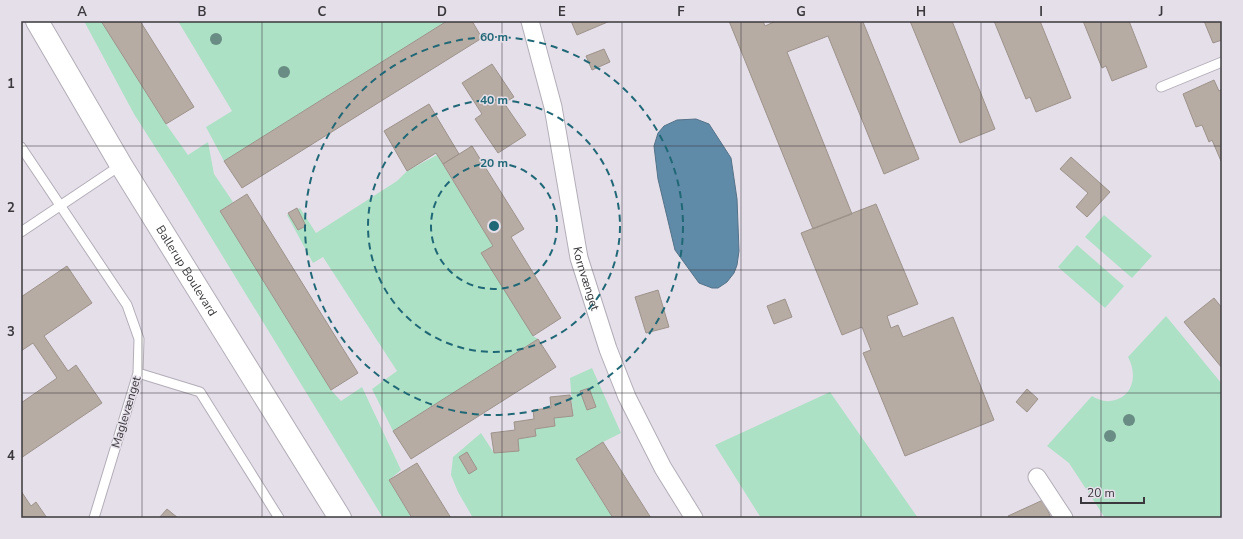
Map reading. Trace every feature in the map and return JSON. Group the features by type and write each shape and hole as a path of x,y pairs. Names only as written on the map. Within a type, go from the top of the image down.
{"street":[{"name":"Ballerup Boulevard","path":"37,21 121,165 340,518"},
{"name":"Kornvænget","path":"530,21 553,107 579,258 608,349 627,397 663,468 694,518"},
{"path":"1037,477 1064,518"}],"lane":[{"path":"1161,87 1222,62"},
{"name":"Maglevænget","path":"21,146 127,305 140,339 138,373 94,518"},
{"path":"21,232 121,165"},
{"path":"138,373 200,392 279,518"}],"green space":[{"path":"84,21 101,21 166,124 188,155 208,142 214,174 233,202 220,211 331,390 341,401 362,387 401,470 389,480 412,518 383,518 134,114"},
{"path":"178,21 447,21 224,161 206,127 232,111"},
{"path":"437,155 493,246 533,336 538,339 393,431 372,389 397,371 323,257 313,263 287,215 300,208 316,233 397,181 407,171"},
{"path":"1104,215 1152,256 1132,278 1085,237"},
{"path":"1077,245 1124,286 1105,308 1058,267"},
{"path":"1166,316 1222,384 1222,518 1105,518 1069,463 1047,446 1092,396 1101,400 1110,401 1124,396 1131,385 1133,378 1133,371 1128,357"},
{"path":"592,368 621,433 603,442 576,460 613,518 473,518 458,492 451,475 453,457 481,433 494,453 519,451 518,439 536,436 535,429 555,426 554,418 573,416 570,378"},
{"path":"830,392 918,518 761,518 715,445"}],"water":[{"path":"696,119 709,124 731,158 737,199 739,251 737,265 734,273 727,282 718,288 712,288 699,283 675,250 658,179 654,146 658,133 664,126 677,120"}],"building":[{"path":"101,21 140,21 194,107 166,124"},
{"path":"447,21 472,21 482,38 242,188 224,161"},
{"path":"571,21 610,21 577,35"},
{"path":"729,21 763,21 765,26 776,21 864,21 863,22 919,159 884,174 828,36 787,52 852,214 813,229"},
{"path":"910,21 952,21 995,129 960,143"},
{"path":"994,21 1040,21 1071,98 1036,112 1030,97 1026,99"},
{"path":"1083,21 1129,21 1147,67 1112,81 1106,66 1102,68"},
{"path":"1204,21 1222,21 1222,40 1213,43"},
{"path":"604,49 610,62 592,70 586,56"},
{"path":"492,64 514,97 504,103 526,135 498,153 475,119 482,114 462,83"},
{"path":"1214,80 1219,91 1222,89 1221,161 1212,140 1209,142 1202,125 1196,127 1183,94"},
{"path":"429,104 459,154 443,164 436,153 407,171 384,131"},
{"path":"472,146 524,229 511,237 561,318 533,336 481,253 493,246 443,164"},
{"path":"1071,157 1110,192 1087,217 1076,207 1088,193 1060,169"},
{"path":"247,194 358,373 331,390 220,211"},
{"path":"876,204 918,304 887,316 891,328 898,325 903,337 953,317 994,420 905,456 863,353 871,350 862,327 842,335 801,233"},
{"path":"297,208 306,226 298,230 288,213"},
{"path":"67,266 92,303 44,336 68,371 76,365 102,403 21,458 21,403 57,378 33,343 21,351 21,297"},
{"path":"658,290 669,327 646,333 635,297"},
{"path":"1214,298 1222,308 1222,368 1184,322"},
{"path":"785,299 792,317 774,324 767,306"},
{"path":"538,339 556,367 411,459 393,431"},
{"path":"589,388 596,407 587,410 580,391"},
{"path":"1027,389 1038,399 1027,412 1016,402"},
{"path":"570,395 573,416 554,418 555,426 535,429 536,436 518,439 519,451 494,453 491,433 515,430 514,422 534,419 533,410 551,408 550,397"},
{"path":"603,442 651,518 613,518 576,459"},
{"path":"467,452 477,469 469,474 459,457"},
{"path":"417,463 451,518 412,518 389,480"},
{"path":"21,491 31,506 36,502 47,518 21,518"},
{"path":"1043,500 1051,518 1009,518 1008,516"},
{"path":"167,509 178,518 159,518"}]}
